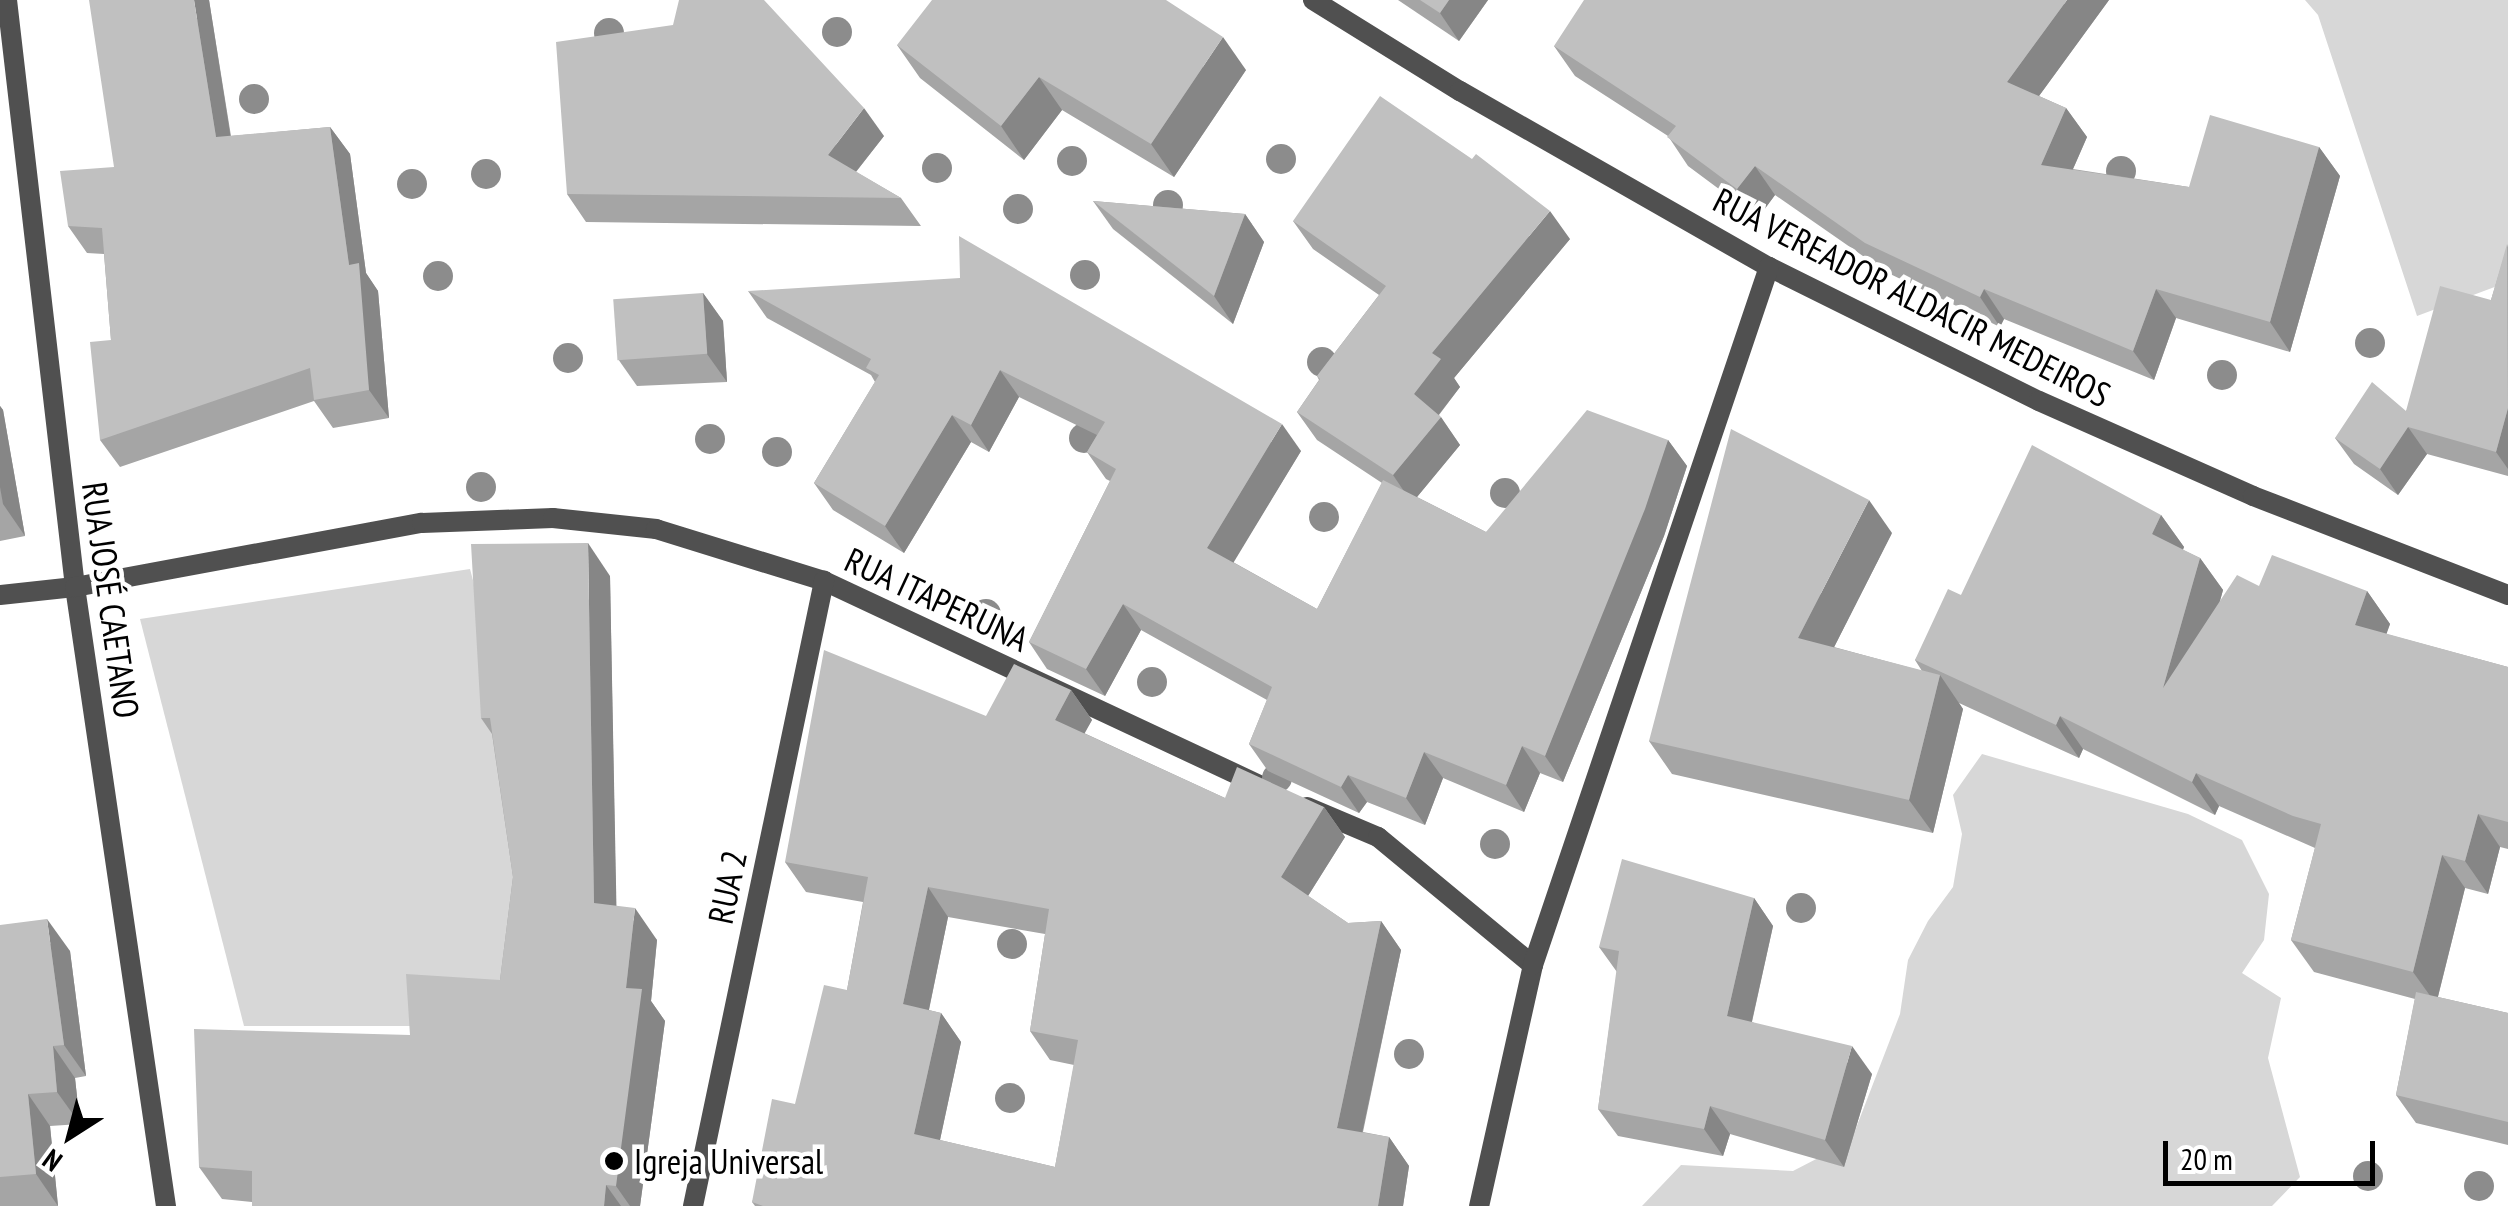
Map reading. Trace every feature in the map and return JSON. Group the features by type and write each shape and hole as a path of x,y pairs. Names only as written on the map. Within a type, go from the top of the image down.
{"street":[{"name":"RUA JOSÉ CAETANO","path":"7,0 75,587 166,1206"},
{"name":"RUA VEREADOR ALDACIR MEDEIROS","path":"1314,0 1460,91 1769,267 2039,401 2253,496 2508,595"},
{"path":"1478,1206 1533,964 1769,267"},
{"name":"RUA ITAPERUNA","path":"0,595 75,587 422,523 553,518 656,529 824,581 1378,837 1533,964"},
{"name":"RUA 2","path":"693,1206 824,581"}],"shaded area":[{"path":"2305,0 2508,0 2508,282 2417,316 2318,15"},
{"path":"470,569 528,788 530,967 428,1026 244,1026 140,619"},
{"path":"1982,754 2188,814 2242,840 2269,894 2264,940 2242,973 2281,998 2268,1058 2300,1177 2272,1206 1642,1206 1681,1165 1793,1171 1851,1141 1900,1014 1908,960 1928,921 1953,887 1962,834 1953,795"}],"building":[{"path":"89,0 194,0 216,137 330,127 349,265 359,263 369,390 314,400 310,368 100,440 90,342 111,340 102,228 68,226 60,171 114,167"},
{"path":"679,0 764,0 864,108 828,155 901,198 567,194 556,42 673,25"},
{"path":"932,0 1166,0 1223,37 1151,144 1039,77 1001,126 897,45"},
{"path":"1420,0 1449,0 1440,13"},
{"path":"1584,0 2067,0 2007,82 2066,108 2041,165 2189,187 2210,115 2319,147 2270,322 2156,289 2133,351 1984,289 1980,297 1865,243 1755,166 1737,189 1667,137 1676,126 1554,46"},
{"path":"1380,96 1472,159 1476,154 1550,211 1432,353 1441,359 1414,394 1441,417 1393,475 1297,412 1320,379 1317,376 1386,286 1293,221"},
{"path":"1093,201 1245,214 1214,296"},
{"path":"959,236 1282,424 1207,548 1317,609 1383,480 1486,532 1587,410 1668,440 1645,509 1545,756 1522,746 1506,785 1424,752 1406,798 1348,775 1341,787 1249,744 1272,687 1123,604 1086,669 1029,642 1116,469 1087,452 1105,422 1000,370 971,425 952,415 885,526 814,483 879,375 866,368 871,359 748,291 960,278"},
{"path":"2507,244 2508,408 2496,452 2408,427 2380,469 2335,438 2372,382 2406,411 2440,286 2491,300"},
{"path":"703,293 707,354 617,360 613,299"},
{"path":"1731,429 1869,500 1798,638 1940,675 1909,800 1649,741"},
{"path":"2032,445 2161,515 2152,534 2200,558 2163,688 2237,575 2259,586 2272,555 2367,591 2355,625 2508,667 2508,822 2478,814 2465,861 2442,855 2413,972 2291,940 2321,824 2293,816 2196,773 2192,782 2060,716 2056,725 1915,660 1948,589 1961,595"},
{"path":"588,543 594,903 635,908 626,988 642,989 616,1186 606,1185 604,1206 252,1206 252,1171 199,1167 194,1029 410,1035 406,974 500,980 513,877 490,718 481,718 471,544"},
{"path":"824,650 986,716 1014,664 1071,690 1055,720 1225,798 1237,767 1324,807 1281,877 1348,923 1381,921 1337,1128 1389,1137 1378,1206 763,1206 752,1202 772,1099 795,1104 824,985 847,990 868,877 785,862","holes":["928,887 1049,909 1030,1031 1078,1040 1055,1167 914,1134 941,1013 903,1004"]},
{"path":"1622,859 1754,898 1727,1016 1852,1046 1825,1140 1710,1106 1704,1129 1598,1109 1619,951 1599,947"},
{"path":"47,919 64,1045 53,1046 57,1092 28,1094 36,1174 0,1177 0,925"},
{"path":"2416,992 2508,1013 2508,1122 2396,1095"}],"place":[{"name":"Igreja Universal","path":"614,1161"}]}
